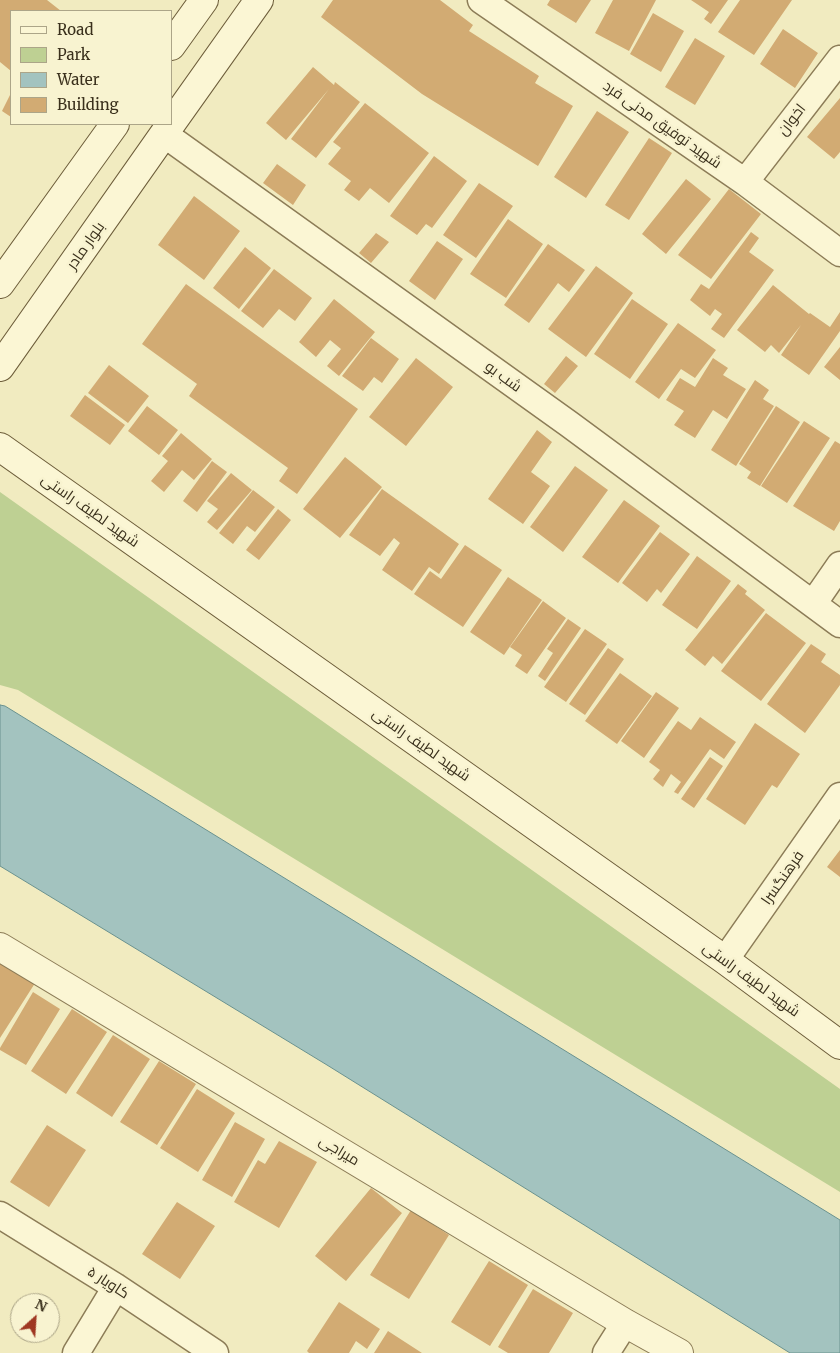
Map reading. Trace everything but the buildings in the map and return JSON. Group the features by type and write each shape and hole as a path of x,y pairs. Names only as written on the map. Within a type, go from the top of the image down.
{"main road":[{"path":"172,45 204,0"},
{"name":"بلوار مادر","path":"172,123 259,0"},
{"path":"0,284 114,125"},
{"name":"بلوار مادر","path":"0,367 169,127"},
{"name":"شهید لطیف راستی","path":"0,447 725,960 840,1045"},
{"name":"میراجی","path":"0,948 625,1323 679,1353"}],"street":[{"name":"شهید توفیق مدنی فرد","path":"481,0 745,182 840,253"},
{"name":"اخوان","path":"745,182 840,59"},
{"name":"شب بو","path":"169,127 840,624"},
{"path":"813,604 840,565"},
{"name":"فرهنگسرا","path":"725,960 840,796"},
{"name":"کاویار ۵","path":"0,1215 116,1287 215,1353"},
{"path":"76,1353 116,1287"},
{"path":"606,1353 625,1323"}],"green space":[{"path":"0,492 840,1089 840,1192 18,690 0,685"}],"water":[{"path":"0,705 5,706 840,1220 840,1353 790,1353 327,1065 0,866"}]}
